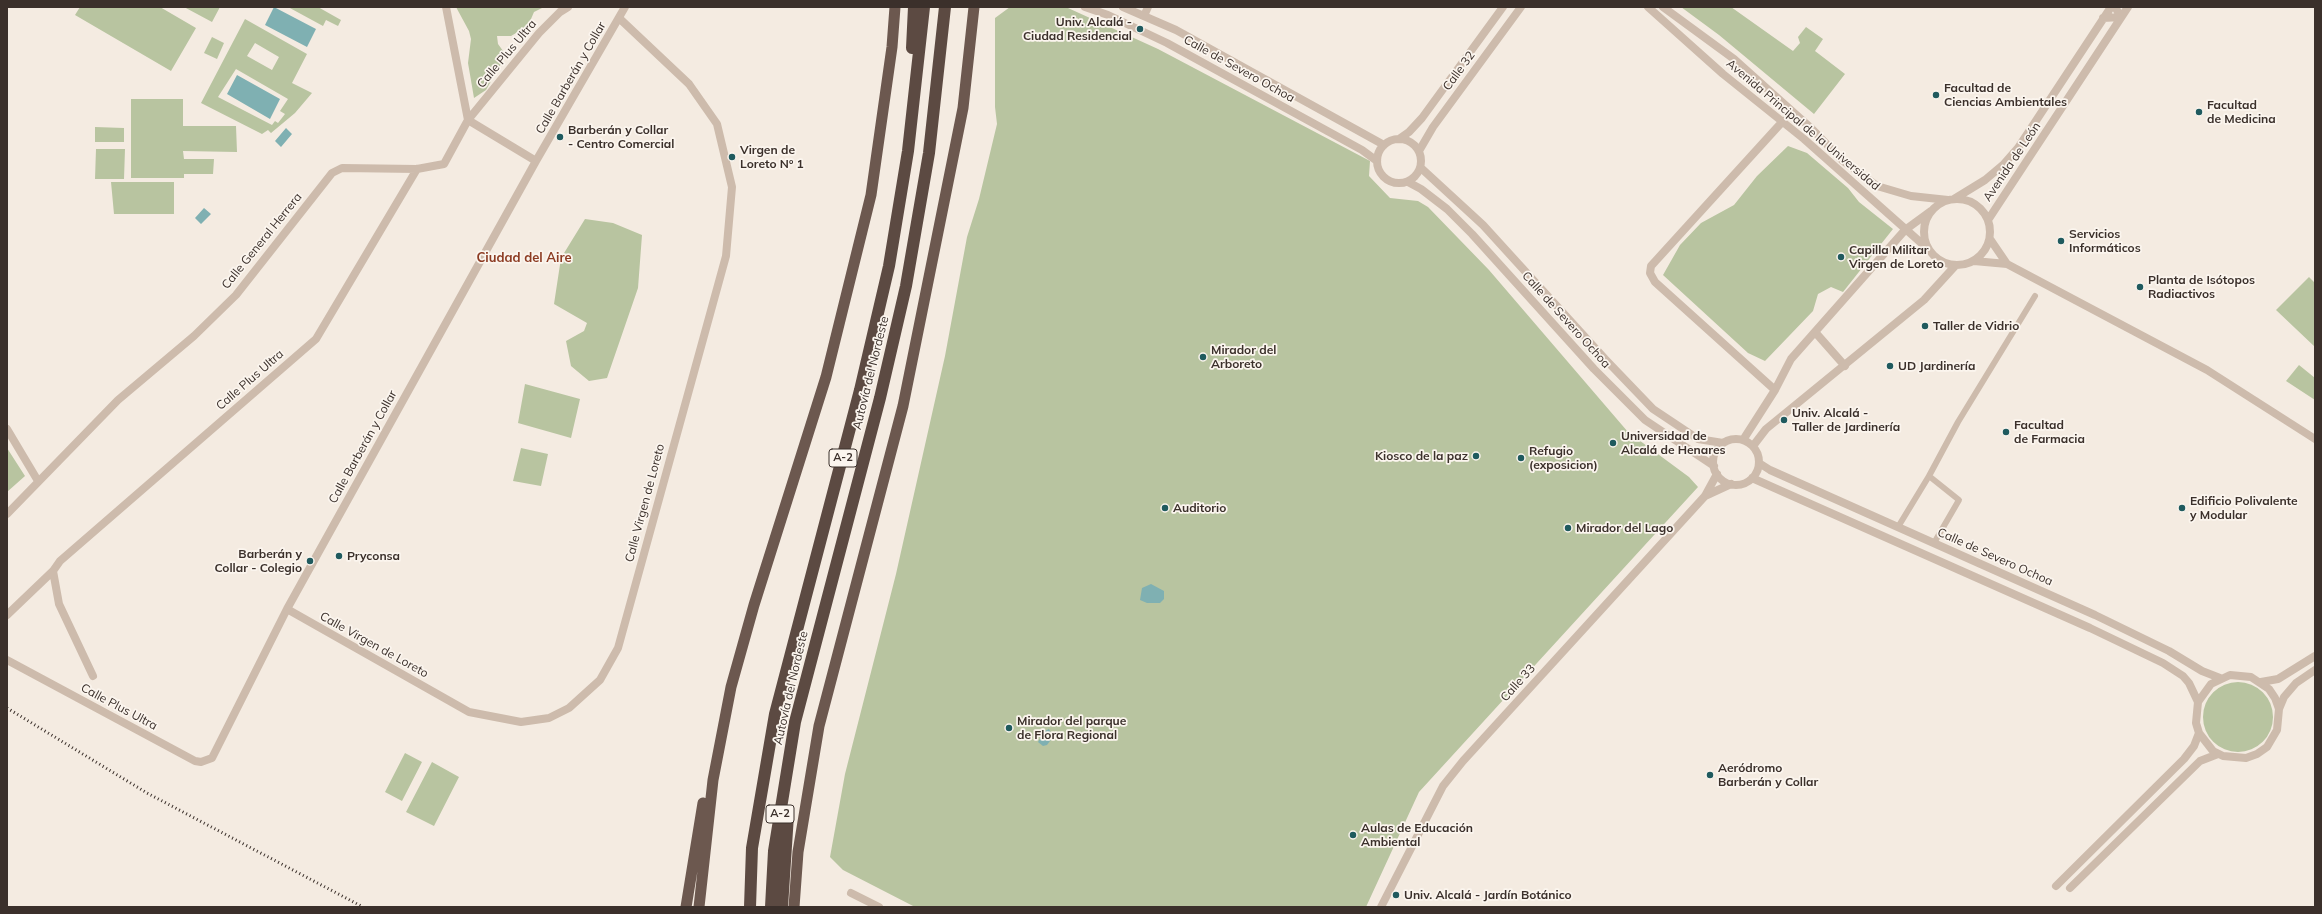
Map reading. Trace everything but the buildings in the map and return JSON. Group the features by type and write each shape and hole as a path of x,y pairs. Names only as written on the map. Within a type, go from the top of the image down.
{"highway":[{"path":"686,907 711,753 726,707 754,605 826,377 869,203 892,47 895,7"},
{"path":"908,151 914,7"},
{"name":"A-2","path":"750,907 752,848 775,714 860,390 889,266 908,151 924,7"},
{"name":"Autovía del Nordeste","path":"771,907 774,851 795,722 880,398 906,286 929,153 945,7"},
{"path":"794,907 798,852 819,726 903,406 963,108 974,7"},
{"path":"699,907 713,780 726,707"},
{"path":"782,907 795,722"}],"street":[{"path":"446,7 468,120 536,161"},
{"name":"Calle Plus Ultra","path":"468,120 539,33 560,12 568,7"},
{"name":"Calle Barberán y Collar","path":"218,749 287,610 536,161 625,7"},
{"name":"Calle de Severo Ochoa","path":"1085,7 1108,15 1167,43 1362,150 1377,161"},
{"name":"Calle de Severo Ochoa","path":"1122,7 1176,30 1384,145"},
{"path":"1144,16 1148,7"},
{"name":"Calle 32","path":"1399,139 1410,132 1422,118 1503,7"},
{"name":"Calle 32","path":"1419,152 1433,127 1521,7"},
{"name":"Avenida Principal de la Universidad","path":"1648,7 1723,74 1784,121 1868,194 1905,230 1928,249"},
{"name":"Avenida Principal de la Universidad","path":"1663,7 1734,59 1812,129 1842,160 1877,186 1911,196 1951,200"},
{"name":"Avenida de León","path":"1951,200 1985,180 2004,164 2018,148 2111,7"},
{"path":"2103,18 2121,17 2115,7"},
{"name":"Avenida de León","path":"1988,220 2128,7"},
{"name":"Calle Virgen de Loreto","path":"287,610 469,712 521,722 549,718 569,708 600,680 618,648 726,256 732,187 717,124 689,84 619,18"},
{"name":"Calle General Herrera","path":"7,514 118,400 194,336 236,295 332,173 342,168 416,170 444,164 468,120"},
{"path":"1775,390 1655,282 1650,273 1651,266 1784,121"},
{"path":"1399,139 1411,142 1419,152 1421,168 1418,174 1408,182 1401,184 1388,181 1379,172 1377,161 1384,145 1399,139"},
{"name":"Calle de Severo Ochoa","path":"1421,168 1483,225 1648,404 1698,439 1723,443"},
{"name":"Calle Plus Ultra","path":"7,615 53,571 60,561 316,339 416,170"},
{"name":"Calle de Severo Ochoa","path":"1408,182 1421,189 1447,209 1472,234 1594,369 1645,420 1714,466"},
{"path":"1743,440 1775,390 1791,359 1905,230 1931,211 1951,200 1974,204 1983,211 1988,220 1990,239 2007,264"},
{"path":"1931,211 1926,220 1924,239 1928,249 1935,257 1944,263 1955,266 1974,261 2007,264 2207,370 2315,439"},
{"path":"1974,261 1984,251 1990,239"},
{"path":"1753,446 1766,429 1846,366 1924,300 1955,266"},
{"path":"1898,527 1929,476 1958,422 2035,296"},
{"path":"1815,332 1846,366"},
{"path":"7,429 38,481"},
{"path":"1736,439 1743,440 1753,446 1759,463 1752,478 1744,483 1731,484 1717,474 1714,466 1714,458 1723,443 1736,439"},
{"name":"Calle de Severo Ochoa","path":"1759,463 1770,470 2095,615 2169,651 2202,671 2220,678"},
{"name":"Calle 33","path":"1381,907 1430,809 1448,780 1705,496 1717,474"},
{"path":"1929,476 1959,500 1934,543"},
{"path":"1752,478 2090,628 2163,663 2183,676 2190,683 2198,702"},
{"name":"Calle 33","path":"1705,496 1731,484"},
{"name":"Calle Plus Ultra","path":"53,571 59,604 93,676"},
{"path":"2261,682 2278,679 2315,656"},
{"name":"Calle Plus Ultra","path":"7,660 195,761 207,761 218,749"},
{"path":"2278,709 2272,694 2261,682 2241,675 2220,678 2204,692 2198,702 2196,723 2199,733 2205,743 2218,754 2241,758 2262,750 2274,738 2277,730 2278,709 2284,697 2296,683 2315,670"},
{"path":"2056,886 2184,759 2194,746 2199,733"},
{"path":"2070,888 2200,761 2218,754"},
{"path":"851,893 879,907"}],"green space":[{"path":"80,7 160,7 196,28 171,71 75,15"},
{"path":"184,7 220,7 212,22"},
{"path":"288,7 318,7 341,20 338,26 326,20 323,26"},
{"path":"456,7 544,7 534,12 528,26 511,36 497,36 498,44 506,55 486,90 474,98 468,63 471,39 469,31"},
{"path":"1010,7 1068,8 1158,49 1370,161 1369,176 1390,198 1418,201 1428,207 1489,270 1628,432 1689,477 1698,487 1419,792 1366,907 915,907 843,870 830,857 845,774 896,574 945,356 967,237 979,199 997,124 995,107 995,18"},
{"path":"1681,7 1731,7 1793,51 1800,43 1798,37 1806,27 1823,39 1815,51 1845,74 1814,114 1719,35"},
{"path":"245,19 307,54 292,83 312,93 295,113 271,133 268,130 262,134 201,103","holes":["255,43 279,57 272,70 247,56","236,69 288,99 280,111 285,114 278,123 275,121 272,125 218,97"]},
{"path":"212,37 224,43 217,59 204,53"},
{"path":"131,99 183,99 183,126 236,126 237,152 183,151 184,159 214,159 213,174 184,174 184,178 131,178"},
{"path":"95,127 124,128 124,142 95,142"},
{"path":"1788,146 1807,153 1848,188 1859,202 1893,229 1843,292 1831,287 1818,294 1813,311 1765,361 1748,353 1663,275 1680,245 1701,223 1734,205 1757,176"},
{"path":"96,149 125,149 124,179 95,179"},
{"path":"111,182 174,182 174,214 114,214"},
{"path":"585,219 613,223 642,235 638,288 607,378 589,381 571,366 566,341 584,331 587,323 554,304 561,258"},
{"path":"2309,277 2315,283 2315,347 2276,310"},
{"path":"2299,365 2315,378 2315,400 2286,381"},
{"path":"525,384 580,399 571,438 518,423"},
{"path":"7,448 25,476 7,492"},
{"path":"521,448 548,454 541,486 513,481"},
{"path":"2238,682 2251,685 2263,692 2270,704 2273,717 2270,730 2263,742 2251,749 2238,752 2225,749 2213,742 2206,730 2203,717 2206,704 2213,692 2225,685"},
{"path":"405,753 422,762 402,801 385,792"},
{"path":"432,762 459,777 434,826 406,812"}],"water":[{"path":"274,7 316,29 307,47 265,25"},
{"path":"237,75 280,99 270,119 227,94"},
{"path":"286,128 292,134 281,147 275,141"},
{"path":"204,208 211,214 201,224 195,218"},
{"path":"1151,584 1164,591 1164,599 1160,603 1147,603 1140,600 1142,588"},
{"path":"1049,729 1053,737 1047,745 1043,746 1038,742 1045,731"}],"railway":[{"path":"7,708 147,793 363,907"}],"place":[{"name":"Univ. Alcalá - Ciudad Residencial","path":"1140,29"},
{"name":"Facultad de Ciencias Ambientales","path":"1936,95"},
{"name":"Facultad de Medicina","path":"2199,112"},
{"name":"Barberán y Collar - Centro Comercial","path":"560,137"},
{"name":"Virgen de Loreto Nº 1","path":"732,157"},
{"name":"Servicios Informáticos","path":"2061,241"},
{"name":"Capilla Militar Virgen de Loreto","path":"1841,257"},
{"name":"Planta de Isótopos Radiactivos","path":"2140,287"},
{"name":"Taller de Vidrio","path":"1925,326"},
{"name":"Mirador del Arboreto","path":"1203,357"},
{"name":"UD Jardinería","path":"1890,366"},
{"name":"Univ. Alcalá - Taller de Jardinería","path":"1784,420"},
{"name":"Facultad de Farmacia","path":"2006,432"},
{"name":"Universidad de Alcalá de Henares","path":"1613,443"},
{"name":"Kiosco de la paz","path":"1476,456"},
{"name":"Refugio (exposicion)","path":"1521,458"},
{"name":"Auditorio","path":"1165,508"},
{"name":"Edificio Polivalente y Modular","path":"2182,508"},
{"name":"Mirador del Lago","path":"1568,528"},
{"name":"Pryconsa","path":"339,556"},
{"name":"Barberán y Collar - Colegio","path":"310,561"},
{"name":"Mirador del parque de Flora Regional","path":"1009,728"},
{"name":"Aeródromo Barberán y Collar","path":"1710,775"},
{"name":"Aulas de Educación Ambiental","path":"1353,835"},
{"name":"Univ. Alcalá - Jardín Botánico","path":"1396,895"}],"district":[{"name":"Ciudad del Aire","path":"524,258"}]}
